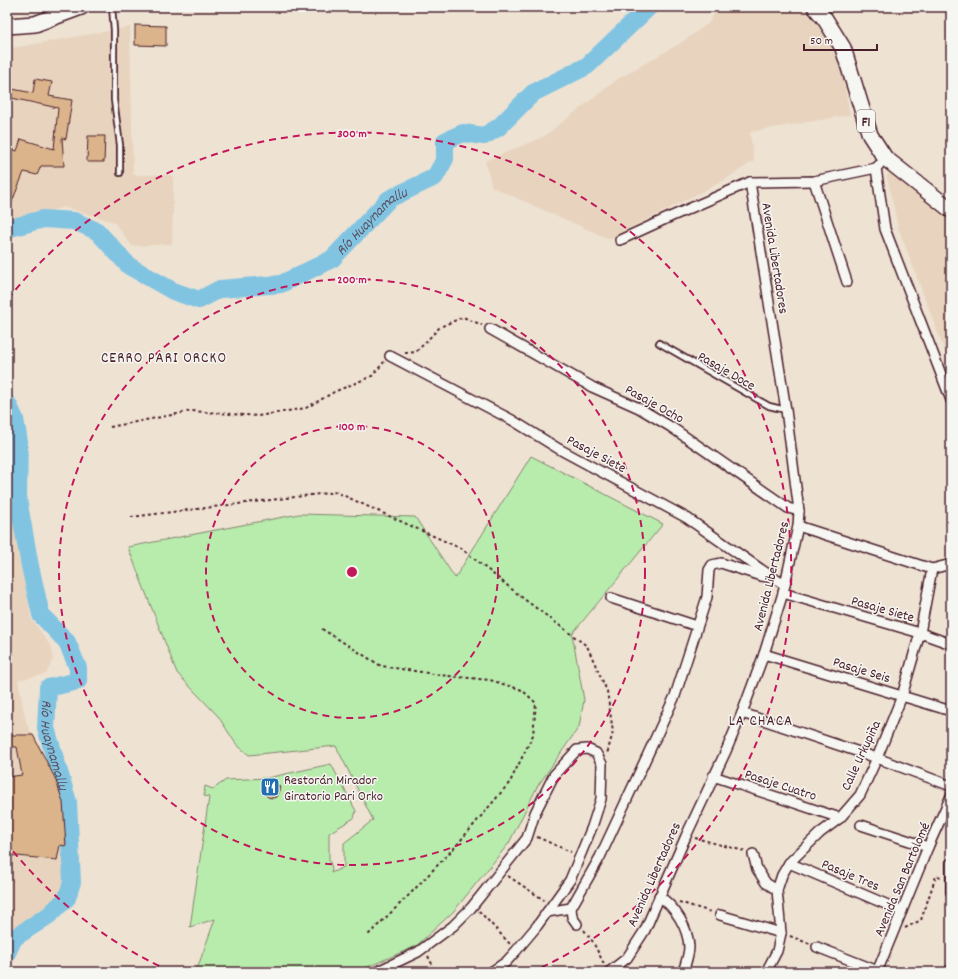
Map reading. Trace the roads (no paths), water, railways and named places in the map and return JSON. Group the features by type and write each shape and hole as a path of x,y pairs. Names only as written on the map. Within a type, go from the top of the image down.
{"highway":[{"path":"7,26 35,24 80,7"},
{"name":"F1","path":"815,7 825,19 843,48 880,163 951,210"}],"street":[{"name":"Avenida Libertadores","path":"607,969 627,958 645,930 662,898 686,836 726,751 764,654 784,589 798,526 799,511 786,410 750,182 814,182 880,163"},
{"path":"880,163 885,229 951,400"},
{"path":"620,240 750,182"},
{"path":"814,182 847,282"},
{"name":"Pasaje Ocho","path":"490,329 592,387 639,408 671,427 788,508 799,511"},
{"name":"Pasaje Siete","path":"390,356 512,420 558,448 687,518 772,577 784,589 951,644"},
{"path":"798,526 932,570 951,564"},
{"path":"577,924 572,917 571,908 600,857 675,696 707,596 709,570 712,565 721,563 760,576 772,577"},
{"name":"Calle Urkupiña","path":"766,972 777,951 781,933 777,890 782,875 789,863 820,833 840,818 860,795 902,696 920,633 932,570"},
{"path":"611,598 697,626"},
{"name":"Pasaje Seis","path":"764,654 951,711"},
{"path":"742,713 877,758 951,786"},
{"path":"376,972 418,952 453,926 474,905 527,838 554,775 570,756 578,750 587,749 596,753 602,764 601,799 592,827 570,880 537,926 516,951 506,962 491,972"},
{"name":"Pasaje Cuatro","path":"713,776 840,818"},
{"name":"Avenida San Bartolomé","path":"877,971 951,796"},
{"path":"861,825 928,848"},
{"path":"753,854 757,869 766,883 777,890"},
{"name":"Pasaje Tres","path":"789,863 902,911"},
{"path":"951,864 951,892"},
{"path":"662,898 679,917 686,932 689,948 682,972"},
{"path":"549,909 571,908"},
{"path":"720,915 781,933"},
{"path":"817,947 877,971"}],"lane":[{"path":"112,7 114,30 114,100 120,145 120,173"},
{"name":"Pasaje Doce","path":"659,343 769,406 786,410"}],"waterway":[{"name":"Río Huaynamallu","path":"7,229 43,219 74,221 97,231 129,266 173,291 199,300 220,289 281,284 332,259 389,199 435,177 445,159 445,141 463,133 484,136 499,127 533,93 587,66 649,7"},
{"name":"Río Huaynamallu","path":"7,403 15,419 19,442 18,499 30,566 41,615 67,642 78,668 78,681 48,688 46,728 68,802 72,882 67,898 49,915 14,938 7,953"}],"place":[{"name":"Restorán Mirador Giratorio Pari Orko","path":"270,787"}],"district":[{"name":"CERRO PARI ORCKO","path":"164,357"},
{"name":"LA CHACA","path":"761,720"}]}
